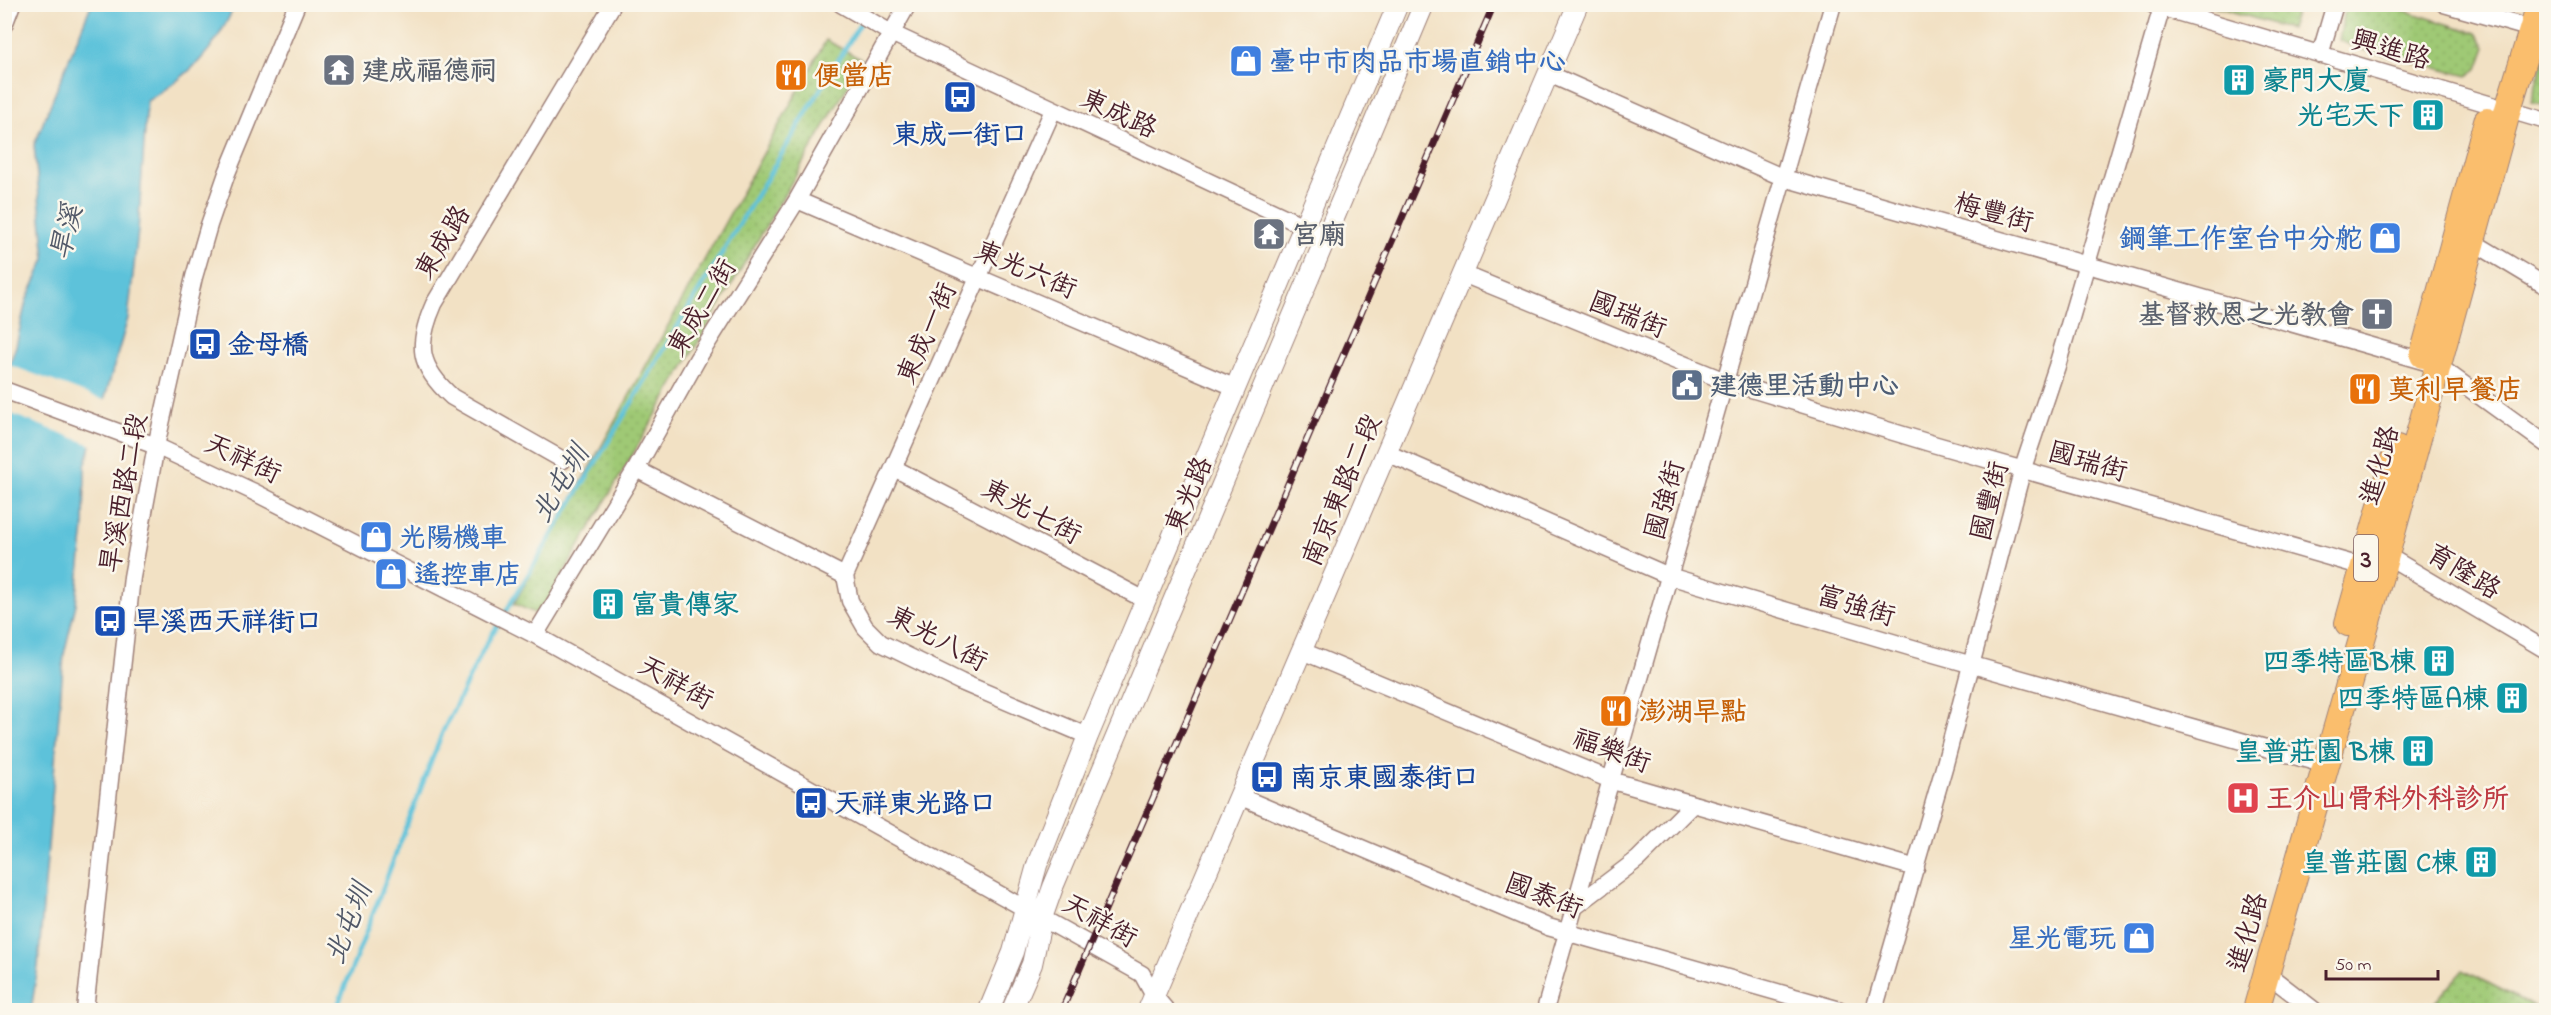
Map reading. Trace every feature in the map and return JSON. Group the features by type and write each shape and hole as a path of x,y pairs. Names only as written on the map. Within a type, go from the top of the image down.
{"main road":[{"name":"進化路","path":"2238,1011 2386,555 2429,364 2499,107 2529,23 2540,4"},
{"name":"進化路","path":"2256,1011 2364,567 2429,364 2473,242 2499,107"}],"street":[{"path":"4,25 12,4"},
{"name":"旱溪西路二段","path":"85,1011 132,577 156,446 194,277 209,225 227,173 297,4"},
{"name":"東成路","path":"563,460 452,397 438,384 426,369 424,327 434,304 613,4"},
{"name":"東成路","path":"842,4 891,33 1325,236"},
{"name":"東成二街","path":"535,634 636,469 698,358 796,200 908,4"},
{"name":"東光路","path":"989,1011 1013,952 1037,865 1088,736 1398,4"},
{"name":"東光路","path":"1012,1011 1032,964 1041,918 1424,4"},
{"name":"南京東路二段","path":"1156,1006 1240,797 1578,4"},
{"name":"國強街","path":"1545,1011 1613,781 1669,576 1833,4"},
{"path":"2320,55 2335,4"},
{"path":"2444,4 2529,23"},
{"name":"興進路","path":"2157,6 2547,121"},
{"name":"國豐街","path":"1874,1011 1916,868 2023,468 2086,264 2157,6"},
{"name":"梅豐街","path":"1549,74 1784,178 2429,364 2546,443"},
{"name":"東成一街","path":"845,576 1053,110"},
{"name":"東光六街","path":"796,200 1234,387"},
{"path":"2473,242 2547,286"},
{"name":"國瑞街","path":"1463,274 1725,381 1934,444 2364,567"},
{"name":"天祥街","path":"4,390 156,446 252,491 535,634 1142,974 1156,1006"},
{"name":"富強街","path":"1387,453 1669,576 2318,763"},
{"name":"東光七街","path":"894,468 1146,600"},
{"path":"636,469 845,576"},
{"name":"育隆路","path":"2386,555 2547,650"},
{"name":"東光八街","path":"845,576 850,601 865,627 880,643 962,682 1088,736"},
{"name":"福樂街","path":"1302,651 1613,781 1916,868"},
{"name":"國泰街","path":"1240,797 1568,933 1811,1007 1840,1011"},
{"path":"1576,906 1638,859 1694,804"},
{"path":"2266,973 2314,1011"}],"green space":[{"path":"2210,5 2298,5 2290,29"},
{"path":"2346,5 2387,5 2476,33 2486,47 2478,69 2467,76 2357,48 2339,40"},
{"path":"826,40 863,60 539,615 514,604"},
{"path":"2546,52 2546,106 2531,102"},
{"path":"2463,970 2541,1010 2428,1010"}],"water":[{"name":"旱溪","path":"91,5 235,5 219,36 200,60 189,71 147,101 138,231 128,318 85,466 84,527 76,604 64,654 38,967 31,1010 5,1010 4,381 16,346 26,301 45,259 34,145"}],"pier":[{"path":"7,364 107,401 94,446 4,411"}],"waterway":[{"name":"北屯圳","path":"336,1010 443,731 485,646 872,4"}],"railway":[{"path":"1062,1010 1494,4"}],"place":[{"name":"臺中市肉品市場直銷中心","path":"1246,61"},
{"name":"建成福德祠","path":"339,70"},
{"name":"便當店","path":"791,75"},
{"name":"豪門大廈","path":"2239,80"},
{"name":"東成一街口","path":"960,97"},
{"name":"光宅天下","path":"2428,115"},
{"name":"宮廟","path":"1269,234"},
{"name":"鋼筆工作室台中分舵","path":"2385,238"},
{"name":"基督救恩之光教會","path":"2377,314"},
{"name":"金母橋","path":"205,344"},
{"name":"建德里活動中心","path":"1687,385"},
{"name":"莫利早餐店","path":"2365,389"},
{"name":"光陽機車","path":"376,537"},
{"name":"遙控車店","path":"391,574"},
{"name":"富貴傳家","path":"608,604"},
{"name":"旱溪西天祥街口","path":"110,621"},
{"name":"四季特區B棟","path":"2439,661"},
{"name":"四季特區A棟","path":"2512,698"},
{"name":"澎湖早點","path":"1616,711"},
{"name":"皇普莊園 B棟","path":"2418,751"},
{"name":"南京東國泰街口","path":"1267,777"},
{"name":"王介山骨科外科診所","path":"2243,798"},
{"name":"天祥東光路口","path":"811,803"},
{"name":"皇普莊園 C棟","path":"2481,862"},
{"name":"星光電玩","path":"2139,938"}]}
